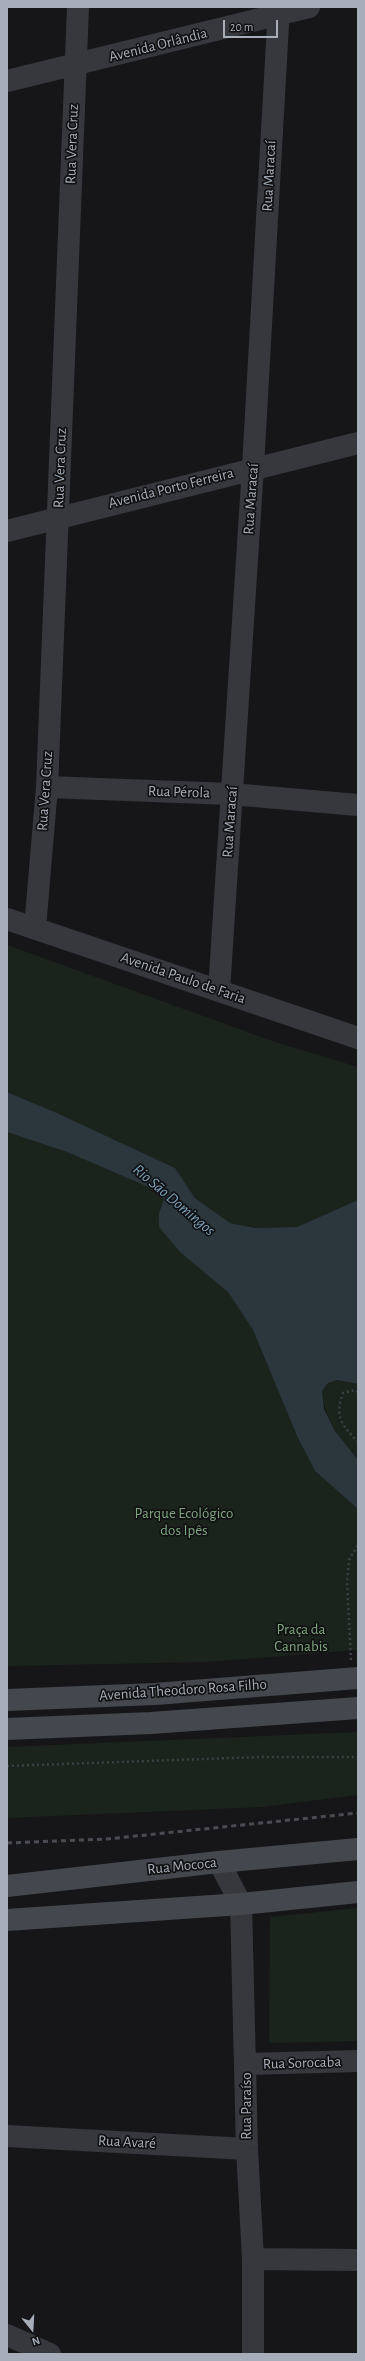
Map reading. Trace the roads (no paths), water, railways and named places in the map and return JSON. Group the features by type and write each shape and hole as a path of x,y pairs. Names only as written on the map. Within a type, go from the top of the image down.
{"main road":[{"name":"Avenida Theodoro Rosa Filho","path":"7,1700 155,1694 355,1678"},
{"path":"355,1678 357,1708"},
{"name":"Avenida Theodoro Rosa Filho","path":"7,1729 151,1723 357,1708"},
{"name":"Rua Mococa","path":"7,1886 219,1862 358,1849"},
{"path":"7,1920 241,1904 358,1892"}],"street":[{"name":"Rua Vera Cruz","path":"35,928 47,787 74,66 78,7"},
{"name":"Avenida Orlândia","path":"7,81 74,66 278,11 309,7"},
{"name":"Rua Maracaí","path":"219,991 253,467 278,11"},
{"name":"Avenida Porto Ferreira","path":"7,531 253,467 358,442"},
{"name":"Rua Pérola","path":"47,787 231,794 358,805"},
{"name":"Avenida Paulo de Faria","path":"7,920 35,928 358,1038"},
{"name":"Rua Paraíso","path":"219,1862 241,1904 247,2149 253,2260 253,2354"},
{"name":"Rua Sorocaba","path":"246,2064 358,2061"},
{"name":"Rua Avaré","path":"7,2136 247,2149"},
{"path":"253,2260 358,2260"},
{"path":"7,2335 50,2354"}],"water":[{"name":"Rio São Domingos","path":"7,1092 57,1113 175,1168 195,1198 230,1223 255,1228 297,1227 358,1200 358,1384 337,1380 328,1383 322,1391 324,1409 335,1431 358,1460 358,1509 315,1471 297,1436 253,1330 228,1292 180,1252 159,1227 159,1213 164,1199 153,1189 67,1152 7,1132"}],"railway":[{"path":"7,1843 107,1839 358,1813"}],"park label":[{"name":"Parque Ecológico dos Ipês","path":"184,1522"},
{"name":"Praça da Cannabis","path":"301,1638"}]}
